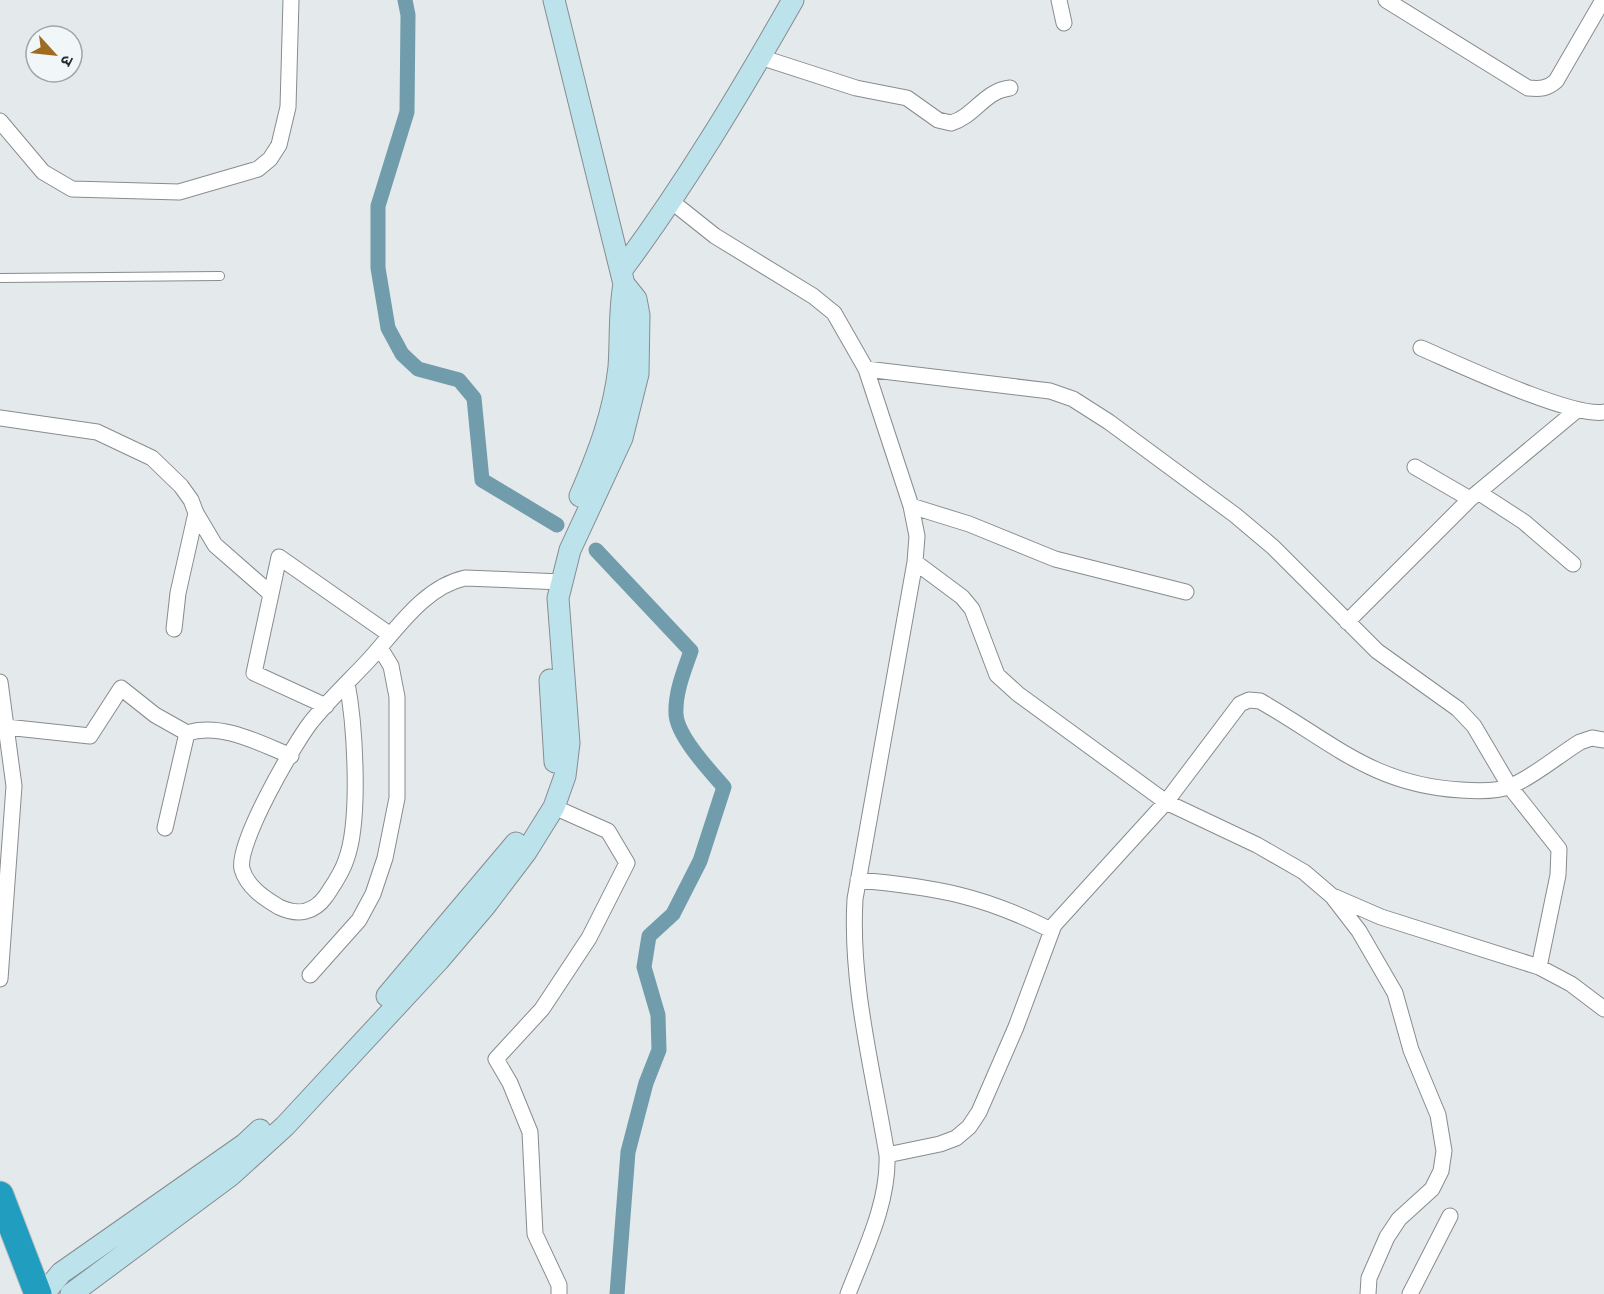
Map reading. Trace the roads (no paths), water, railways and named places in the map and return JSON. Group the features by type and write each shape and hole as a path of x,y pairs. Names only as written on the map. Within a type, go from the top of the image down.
{"highway":[{"path":"0,1195 61,1293"}],"street":[{"path":"0,120 43,172 72,189 179,192 258,169 270,159 279,145 288,107 291,0"},
{"path":"61,1293 61,1273 245,1144 275,1116 375,1011 523,835 541,807 550,784 556,758 545,612 555,581 559,544 605,439 618,368 623,277 554,0"},
{"path":"623,277 793,0"},
{"path":"1059,0 1064,23"},
{"path":"1386,0 1528,88 1538,89 1550,87 1561,75 1603,0"},
{"path":"760,57 856,88 908,98 938,120 951,123 967,116 995,91 1010,88"},
{"path":"670,201 715,236 813,296 834,313 866,369 910,506 917,536 915,562 858,880 853,940 856,978 887,1155 885,1191 848,1294"},
{"path":"1421,348 1488,377 1577,410 1604,412"},
{"path":"866,369 1050,391 1073,399 1234,515 1273,547 1347,622 1402,671 1458,709 1474,726 1510,787 1556,842 1559,849 1558,874 1539,967"},
{"path":"1347,622 1474,495 1577,410"},
{"path":"0,418 77,427 97,432 127,444 152,458 174,479 191,500 215,545 271,594"},
{"path":"1415,467 1524,522 1573,564"},
{"path":"910,506 969,524 1055,559 1186,592"},
{"path":"174,629 178,593 196,513"},
{"path":"326,706 254,673 279,557 389,634"},
{"path":"915,562 962,597 972,609 980,624 992,666 1003,682 1166,802 1257,845 1304,872 1332,896 1359,931 1395,993 1411,1050 1438,1115 1444,1151 1441,1171 1432,1189 1399,1219 1387,1237 1369,1278 1368,1294"},
{"path":"347,683 352,711 354,754 353,812 347,858 337,881 323,900 302,913 281,907 256,891 242,868 242,854 260,811 310,724 347,683 380,648 389,634 435,591 453,581 465,578 555,581"},
{"path":"61,1293 231,1175 285,1126 477,915 526,852 554,807 565,776 569,743 555,581"},
{"path":"310,975 339,946 359,921 373,894 385,858 397,798 397,697 391,666 380,648"},
{"path":"0,682 14,786 0,979"},
{"path":"6,727 90,736 121,688 155,715 187,733 203,728 245,737 291,756"},
{"path":"887,1155 940,1144 956,1138 969,1127 979,1112 1016,1027 1051,930 1166,802 1240,704 1249,700 1260,701 1347,757 1415,785 1471,791 1510,787 1580,742 1592,738 1604,740"},
{"path":"165,828 187,733"},
{"path":"554,807 608,831 627,863 589,938 542,1009 496,1059 510,1083 530,1132 535,1234 559,1285 559,1294"},
{"path":"858,880 923,886 977,898 1011,910 1051,930"},
{"path":"1332,896 1381,917 1539,967 1571,984 1604,1009"},
{"path":"1410,1294 1450,1216"}],"lane":[{"path":"0,278 220,276"}],"waterway":[{"path":"405,0 408,15 407,112 378,206 378,268 388,328 402,354 418,369 459,380 474,398 482,480 557,525"},
{"path":"596,550 691,651 677,698 678,723 695,753 724,787 700,861 673,914 649,936 644,967 658,1015 659,1050 646,1083 628,1152 617,1294"}]}
